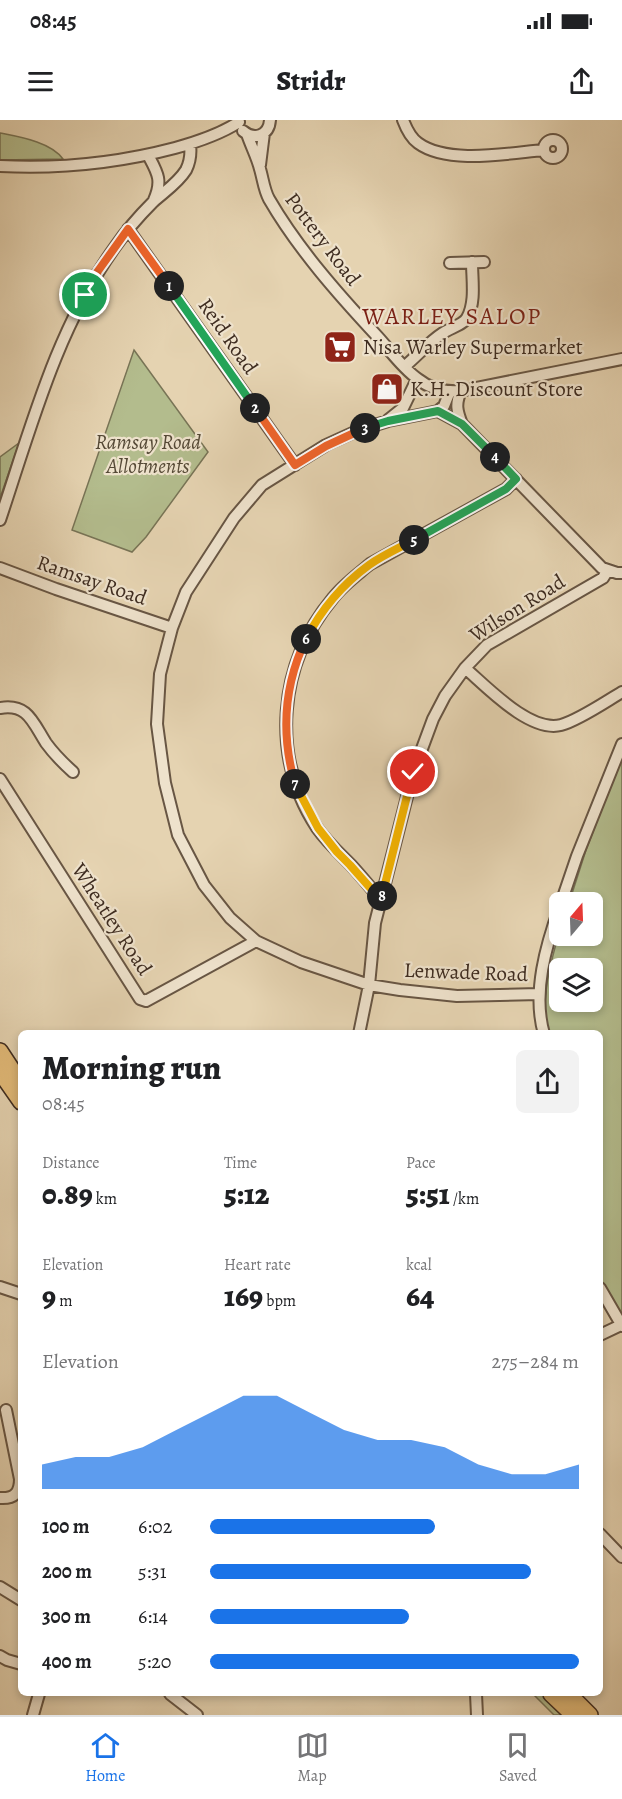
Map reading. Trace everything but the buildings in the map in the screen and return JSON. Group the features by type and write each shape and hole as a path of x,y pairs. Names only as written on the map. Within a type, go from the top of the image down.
{"highway":[{"path":"0,1051 18,1078"},
{"path":"0,1072 18,1098"},
{"path":"552,1696 573,1715"},
{"path":"571,1696 590,1715"}],"street":[{"path":"403,120 417,143 437,153 460,157 544,150"},
{"path":"0,170 70,166 148,155 242,127 256,136 270,124"},
{"name":"Pottery Road","path":"260,168 270,124"},
{"name":"Pottery Road","path":"242,127 260,168 268,197 329,283 417,379 434,388 455,391"},
{"path":"0,520 33,422 70,324 98,271 128,229 187,169 191,153 190,144"},
{"path":"148,155 160,188 153,203"},
{"name":"Reid Road","path":"128,229 295,465"},
{"path":"405,366 428,344 468,317 472,302 472,262"},
{"path":"450,263 484,262"},
{"path":"433,412 444,406 455,391 622,358"},
{"path":"388,421 403,408 417,379"},
{"path":"455,391 457,412 462,424 602,567 622,573"},
{"path":"409,398 414,406 462,424"},
{"name":"Lenwade Road","path":"433,412 388,421 326,446 262,486 234,518 186,592 172,628 160,674 157,724 165,783 178,835 204,885 230,918 256,941 301,962 369,985 458,996 539,994"},
{"path":"381,900 318,828 295,784 288,758 286,728 287,702 292,675 300,651 312,628 333,598 350,580 370,564 506,489 516,479"},
{"name":"Ramsay Road","path":"0,568 172,628"},
{"name":"Wilson Road","path":"359,1030 369,985 375,923 413,772 445,696 465,668 487,645 603,578 608,570"},
{"path":"465,668 523,717 545,726 568,722 622,692"},
{"path":"0,708 10,706 18,708 29,716 57,758 73,772"},
{"path":"565,892 622,744"},
{"name":"Wheatley Road","path":"0,779 140,999 146,1001 256,941"},
{"path":"543,1030 539,1013 539,994 549,943"},
{"path":"0,1287 18,1293"},
{"path":"603,1293 621,1325 603,1334"},
{"path":"6,1410 18,1469"},
{"path":"0,1498 8,1498 18,1491"},
{"path":"603,1537 622,1557"},
{"path":"0,1587 18,1598"},
{"path":"0,1656 18,1663"},
{"path":"33,1715 38,1696"},
{"path":"173,1696 197,1715"},
{"path":"476,1696 477,1715"}],"green space":[{"path":"0,133 43,144 63,159 0,160"},
{"name":"Ramsay Road Allotments","path":"134,350 208,452 146,537 132,552 72,530"},
{"path":"19,443 0,498 0,457"},
{"path":"622,757 622,1316 603,1283 603,1030 547,1030 545,1008 549,973 549,1012 603,1012 603,958 552,958 555,946 603,946 603,892 573,892 586,850"},
{"path":"535,1696 545,1696 564,1715 554,1715"}],"place":[{"name":"Nisa Warley Supermarket","path":"340,347"},
{"name":"K.H. Discount Store","path":"387,389"}],"district":[{"name":"WARLEY SALOP","path":"452,316"}],"route":[{"path":"85,295 98,271 128,229 295,465 359,430 388,421 438,411 462,424 516,479 506,489 370,564 333,598 312,628 300,651 292,675 287,702 286,728 288,758 295,784 318,828 381,900 413,772"}]}
